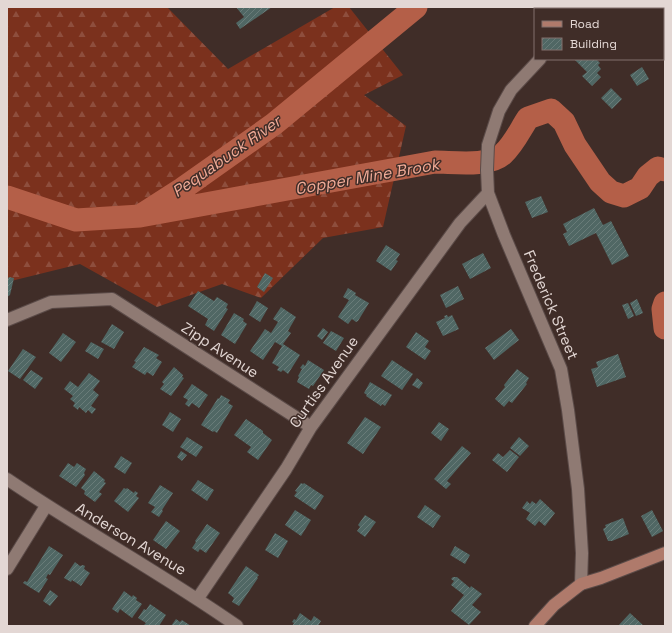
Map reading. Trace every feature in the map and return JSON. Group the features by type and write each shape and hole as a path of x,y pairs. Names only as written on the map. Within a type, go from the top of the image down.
{"main road":[{"path":"535,626 554,605 581,584 601,578 665,553"}],"street":[{"name":"Frederick Street","path":"539,60 511,90 500,111 488,145 486,170 488,193 504,235 561,369 578,489 582,553 581,584"},
{"name":"Curtiss Avenue","path":"198,598 286,469 311,427 460,222 488,193"},
{"name":"Zipp Avenue","path":"7,320 51,302 112,299 311,427"},
{"name":"Anderson Avenue","path":"7,479 46,506 198,598 237,626"},
{"path":"7,569 46,506"}],"green space":[{"path":"7,7 167,7 228,69 335,7 349,7 403,75 364,95 406,126 383,227 323,238 261,298 222,284 157,307 80,264 7,282"}],"building":[{"path":"236,7 272,7 240,29 236,23 244,17"},
{"path":"575,60 597,60 600,63 598,65 601,69 597,73 601,77 592,86 582,76 587,72"},
{"path":"642,67 649,79 637,86 630,75"},
{"path":"611,88 622,99 612,109 601,98"},
{"path":"541,196 548,212 532,218 525,202"},
{"path":"594,208 603,225 611,221 629,256 612,265 596,233 569,246 563,234 567,232 563,224"},
{"path":"386,245 400,254 396,260 398,261 391,271 376,261"},
{"path":"483,253 491,268 470,279 462,264"},
{"path":"265,273 273,278 264,292 257,287"},
{"path":"9,277 14,278 10,295 7,297 7,280"},
{"path":"458,286 464,299 446,308 440,295"},
{"path":"348,288 356,293 355,295 369,303 358,321 356,322 352,319 348,324 338,317 349,300 343,297"},
{"path":"198,291 214,301 217,297 228,304 226,308 228,309 214,331 205,325 208,319 188,306"},
{"path":"637,299 643,313 636,316 630,303"},
{"path":"257,301 268,308 260,322 249,315"},
{"path":"628,303 634,316 628,319 622,305"},
{"path":"281,307 296,317 288,331 291,333 283,344 300,355 288,374 283,370 281,372 277,370 279,367 272,363 282,346 275,342 263,360 250,351 265,329 271,333 278,322 273,319"},
{"path":"234,313 244,319 243,321 247,324 235,344 221,335"},
{"path":"447,315 448,317 452,315 459,329 443,336 436,322 445,318 444,316"},
{"path":"112,324 124,332 114,349 101,342"},
{"path":"323,328 328,332 322,340 317,336"},
{"path":"511,329 519,340 494,360 485,348"},
{"path":"331,331 344,338 336,351 323,343"},
{"path":"416,332 429,341 425,347 431,351 425,360 406,347"},
{"path":"63,333 76,342 61,362 49,353"},
{"path":"91,342 104,349 98,359 85,351"},
{"path":"144,347 159,355 156,358 162,362 153,376 147,372 145,375 132,367 136,362 134,361"},
{"path":"23,349 36,357 20,379 8,371"},
{"path":"618,354 626,377 597,387 591,369 598,367 596,362"},
{"path":"308,360 324,370 313,386 311,385 309,389 297,382 298,376 302,369 300,368 303,364 305,366"},
{"path":"392,360 413,374 402,390 381,376"},
{"path":"174,367 183,375 182,377 184,378 171,396 160,389 164,384 162,382"},
{"path":"517,369 529,378 526,383 527,384 512,403 509,401 504,407 495,399"},
{"path":"31,370 43,378 35,389 23,380"},
{"path":"89,373 100,381 93,390 99,395 91,406 96,409 92,414 88,410 86,413 79,407 78,410 73,406 75,403 70,399 73,396 64,389 70,381 78,387"},
{"path":"417,378 423,383 419,389 412,385"},
{"path":"370,382 392,395 385,406 382,404 381,406 364,393"},
{"path":"192,384 208,395 199,408 192,403 189,407 185,404 188,400 183,397"},
{"path":"221,395 230,400 228,403 233,406 217,433 201,425"},
{"path":"170,412 181,419 173,432 162,425"},
{"path":"365,417 381,427 363,454 347,443"},
{"path":"246,419 263,431 263,433 272,440 258,460 247,452 251,447 234,435"},
{"path":"439,422 449,429 441,441 431,433"},
{"path":"187,437 203,447 196,457 180,447"},
{"path":"519,437 529,446 520,456 510,448"},
{"path":"462,446 471,453 447,481 451,484 446,489 434,479"},
{"path":"510,450 519,457 507,472 492,460 498,453 503,457"},
{"path":"181,451 187,455 182,461 177,457"},
{"path":"121,456 132,463 125,474 114,467"},
{"path":"68,463 74,467 77,463 86,469 84,473 85,475 76,487 59,476"},
{"path":"94,471 105,480 104,482 106,483 99,492 102,494 95,502 84,494 85,491 81,488"},
{"path":"198,480 214,490 207,501 191,490"},
{"path":"301,483 304,483 324,496 315,510 294,496 297,492 295,491"},
{"path":"160,485 173,493 159,517 151,512 155,507 148,503"},
{"path":"124,488 127,488 134,493 135,491 138,493 136,496 139,498 128,512 114,501"},
{"path":"540,499 555,513 545,526 539,521 535,526 526,519 530,513 522,508 527,501 530,504 532,501 536,504"},
{"path":"425,505 441,516 433,528 417,517"},
{"path":"295,510 311,520 301,536 285,525"},
{"path":"652,510 663,531 652,537 641,516"},
{"path":"365,515 376,522 365,537 357,531 360,527 358,525"},
{"path":"623,518 629,534 612,541 608,541 603,529 606,527 605,525"},
{"path":"166,521 180,531 166,549 153,540"},
{"path":"207,524 220,533 206,553 200,549 198,552 192,548"},
{"path":"275,533 288,541 278,558 265,550"},
{"path":"49,546 63,555 50,575 48,574 46,578 48,579 39,593 23,583 25,581 27,582"},
{"path":"455,546 470,555 465,564 450,555"},
{"path":"75,562 80,566 85,566 84,569 90,573 81,586 72,580 71,582 64,578"},
{"path":"246,566 259,575 239,606 232,602 234,598 228,593"},
{"path":"453,577 457,577 470,588 471,586 482,594 472,605 481,612 469,625 451,611 464,595 451,585 454,581 451,579"},
{"path":"50,590 58,596 50,606 43,601"},
{"path":"124,591 132,597 133,595 137,598 136,600 142,604 132,618 120,609 118,613 112,609"},
{"path":"150,604 166,615 159,626 143,626 146,623 138,618 144,609 146,610"},
{"path":"300,613 311,621 314,616 321,621 318,626 292,626 294,623 292,622 294,619 296,620"},
{"path":"630,613 644,626 618,626"},
{"path":"176,619 180,622 182,620 191,626 171,626"}],"waterway":[{"name":"Pequabuck River","path":"7,197 76,220 140,216 182,189 274,124 416,7"},
{"name":"Copper Mine Brook","path":"140,216 435,162 471,163 489,161 497,158 507,150 528,118 551,110 564,122 575,145 600,182 611,192 624,196 640,188 648,176 658,168 665,170"},
{"name":"Copper Mine Brook","path":"665,303 663,309 665,328"}]}
